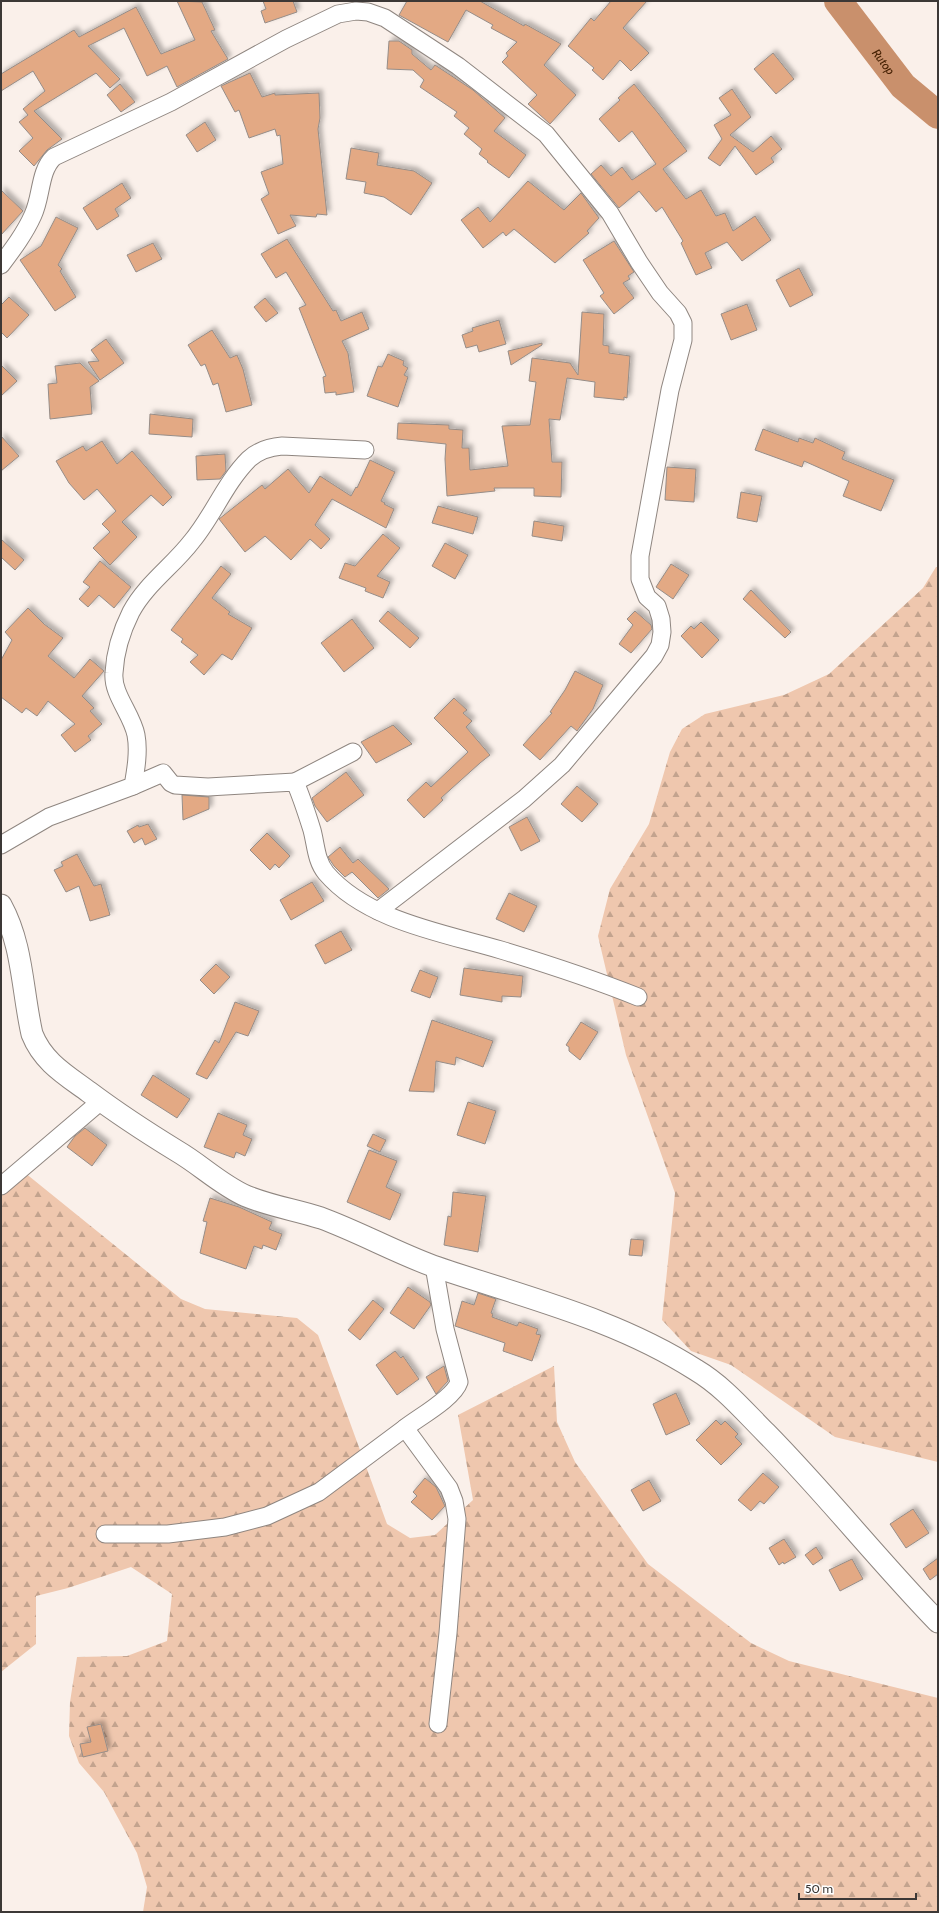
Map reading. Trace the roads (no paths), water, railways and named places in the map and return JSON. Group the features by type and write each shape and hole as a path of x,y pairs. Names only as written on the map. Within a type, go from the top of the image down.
{"street":[{"path":"1,265 23,236 34,213 48,162 54,156 171,102 286,39 336,7 368,12 385,18 406,30 458,66 546,134 610,213 639,262 660,293 678,313 683,323 684,340 670,390 640,556 640,579 647,597 657,606 661,618 662,632 660,645 654,656 562,765 524,799 378,911"},
{"path":"133,786 137,749 136,734 127,709 115,686 113,674 115,660 124,629 131,612 147,588 193,541 249,459 261,451 282,446 365,450"},
{"path":"1,845 49,817 164,773 171,783 208,787 295,782 353,752"},
{"path":"295,782 304,803 317,855 326,872 358,900 378,911 428,931 545,964 638,996"},
{"path":"1,905 14,934 18,949 28,1016 36,1045 52,1064 101,1101 188,1157 233,1190 266,1204 318,1217 434,1266 576,1312 627,1333 672,1355 699,1371 722,1389 783,1451 938,1622"},
{"path":"1,1186 101,1101"},
{"path":"104,1534 175,1533 225,1527 267,1516 319,1492 448,1397 457,1388 459,1382 444,1329 434,1266"},
{"path":"405,1428 449,1488 454,1501 457,1519 448,1633 438,1724"}],"waterway":[{"name":"Rutop","path":"838,1 903,86 938,115"}]}
